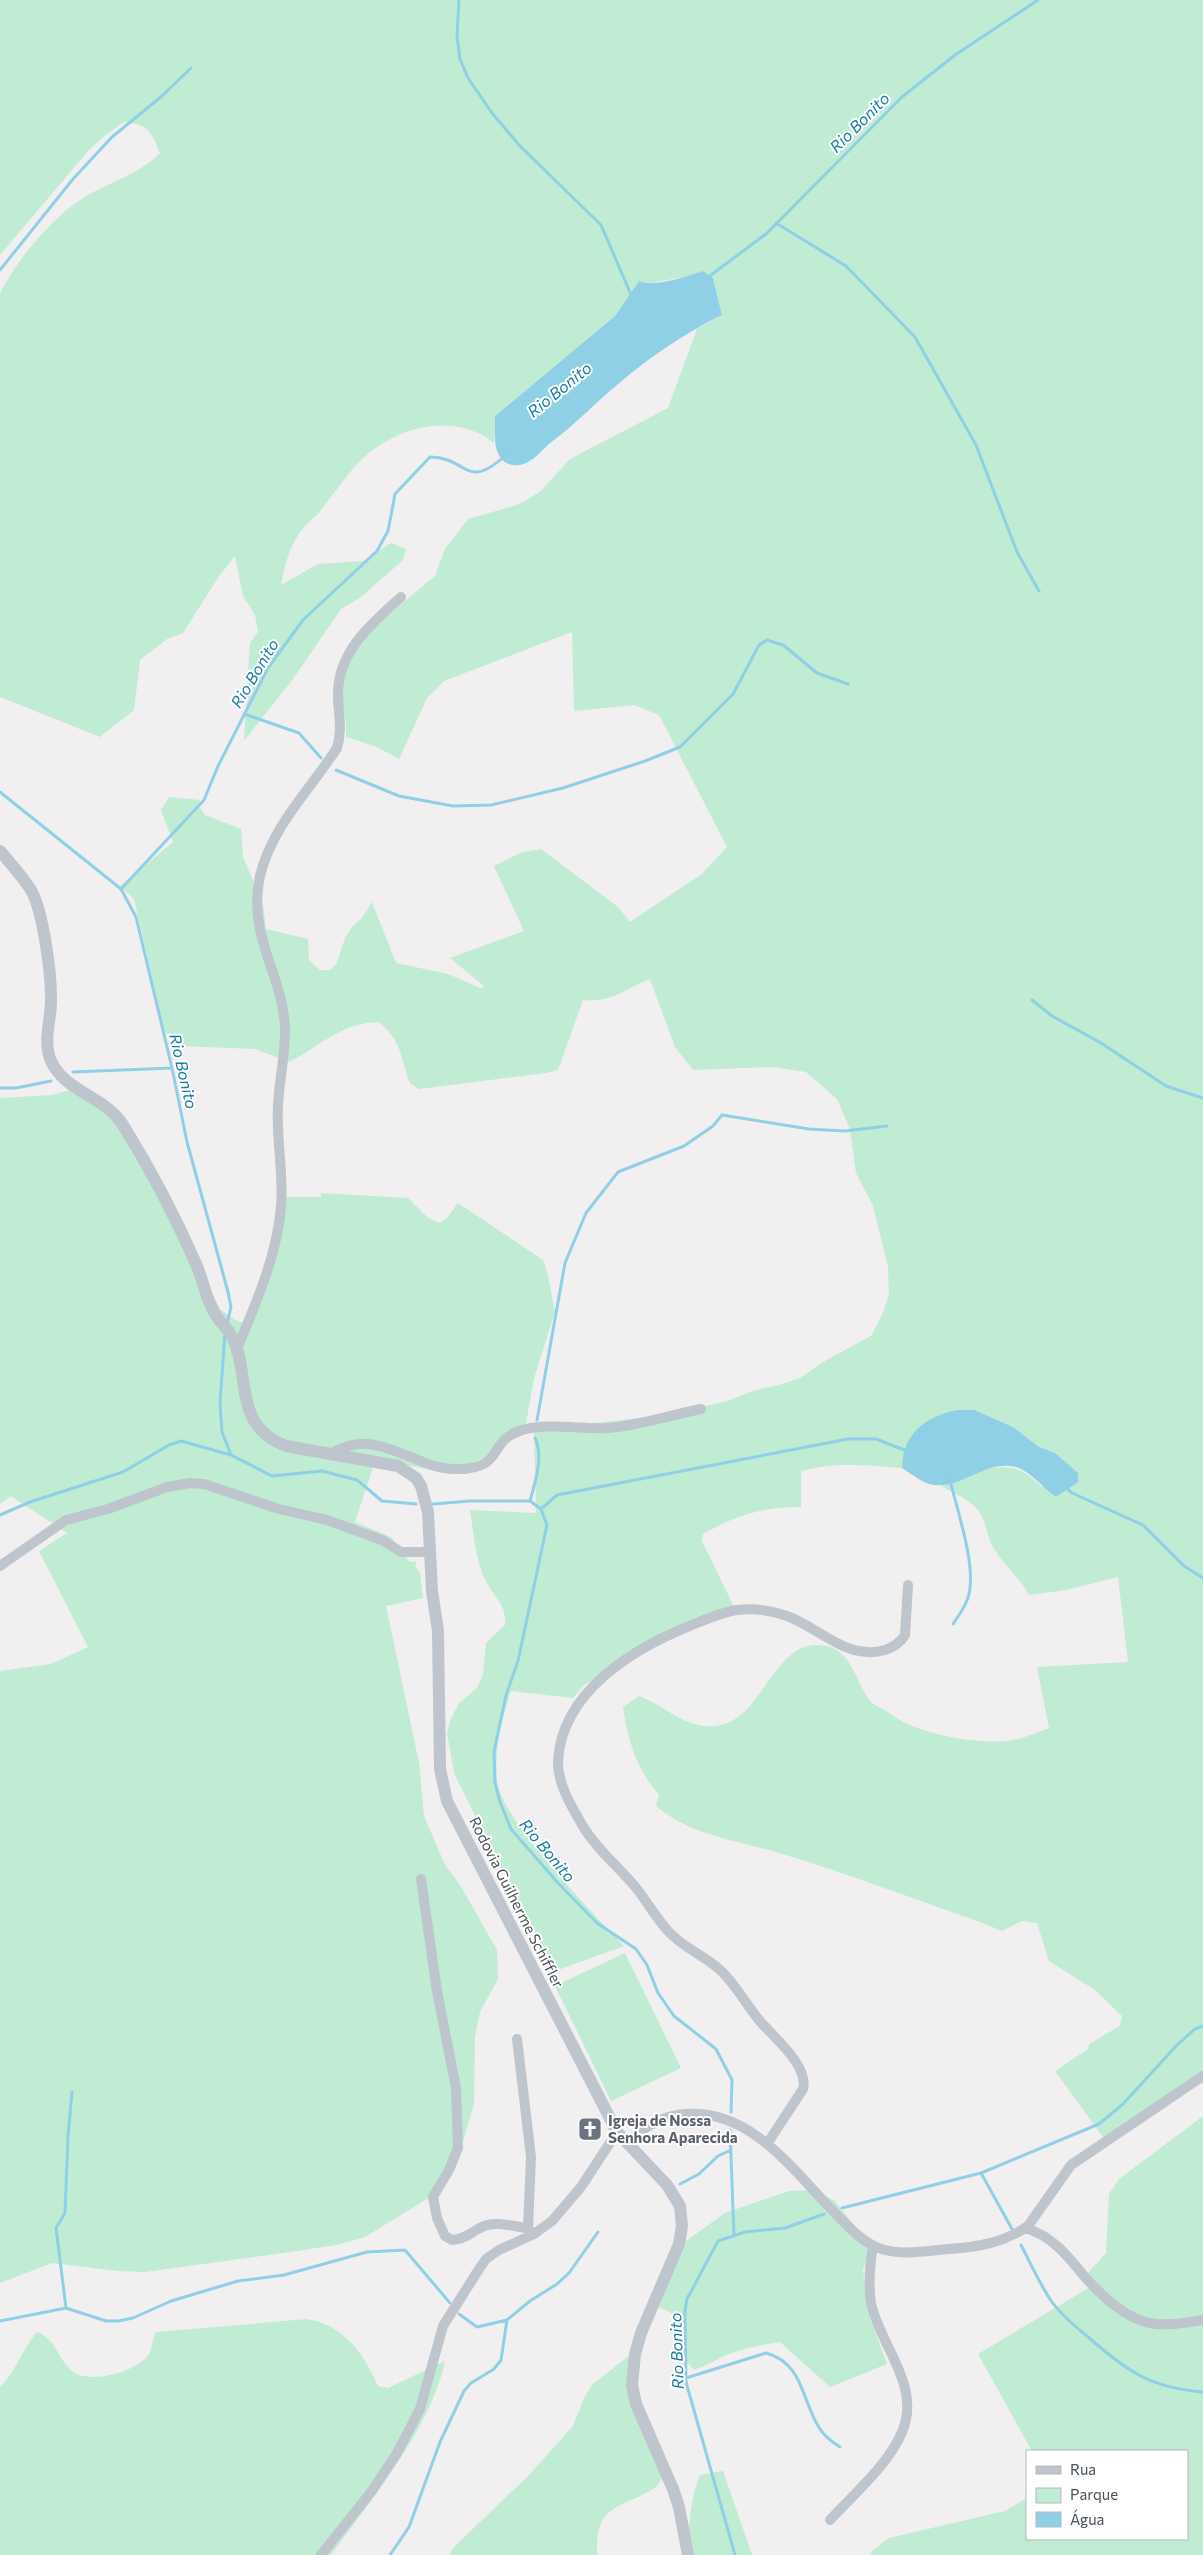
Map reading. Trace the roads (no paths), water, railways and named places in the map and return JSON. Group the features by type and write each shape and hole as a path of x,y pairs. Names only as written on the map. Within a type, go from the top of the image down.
{"street":[{"path":"236,1351 253,1312 276,1241 282,1207 278,1108 285,1028 280,999 263,948 258,923 256,899 260,874 286,818 337,748 341,734 338,684 351,649 362,633 401,597"},
{"name":"Rodovia Guilherme Schiffler","path":"0,851 23,878 37,906 51,998 46,1034 48,1053 52,1063 63,1079 108,1107 122,1123 175,1218 198,1268 214,1311 227,1330 236,1351 248,1408 259,1428 276,1443 286,1446 398,1466 416,1478 421,1486 428,1512 432,1591 438,1632 440,1769 447,1801 617,2132 674,2195 682,2215 681,2235 673,2261 641,2333 635,2354 632,2385 636,2404 679,2507 688,2555"},
{"path":"331,1454 350,1444 376,1445 400,1451 436,1467 450,1470 474,1468 487,1464 508,1436 520,1431 552,1428 628,1426 701,1409"},
{"path":"0,1566 66,1520 108,1509 167,1487 190,1483 204,1484 278,1509 327,1520 382,1540 401,1552 431,1552"},
{"path":"767,2144 803,2090 803,2080 796,2065 784,2045 759,2020 726,1976 668,1931 638,1890 592,1840 570,1801 560,1778 558,1760 561,1744 570,1718 589,1690 628,1658 678,1631 726,1613 757,1609 788,1616 847,1648 864,1652 880,1651 901,1642 905,1635 908,1586"},
{"path":"421,1879 437,1991 455,2079 459,2135 455,2157 433,2197 433,2206 445,2236 452,2240 464,2238 486,2226 499,2225 531,2231"},
{"path":"517,2038 531,2158 531,2231"},
{"path":"627,2144 646,2127 679,2114 708,2115 737,2123 767,2144 854,2231 873,2246 882,2250 906,2252 983,2246 1006,2239 1025,2228 1071,2165 1203,2076"},
{"path":"321,2555 372,2492 397,2452 420,2409 443,2326 486,2259 531,2231 552,2221 581,2187 617,2132"},
{"path":"1025,2228 1035,2231 1067,2254 1094,2287 1134,2317 1146,2322 1157,2323 1203,2320"},
{"path":"830,2520 882,2462 902,2433 906,2422 907,2401 905,2386 877,2323 871,2303 870,2269 873,2246"}],"water":[{"path":"703,271 713,278 722,315 681,338 641,365 536,457 520,465 506,463 501,458 495,438 495,416 615,316 639,281 645,283 662,282"},
{"path":"957,1410 974,1410 1013,1427 1039,1447 1055,1453 1078,1473 1078,1482 1056,1497 1032,1476 1016,1467 994,1467 951,1484 940,1485 926,1483 902,1468 903,1456 907,1445 911,1436 918,1428 935,1417"}],"waterway":[{"path":"459,0 457,36 460,59 468,78 492,113 520,146 601,225 632,297"},
{"name":"Rio Bonito","path":"707,278 766,234 902,97 955,55 1038,0"},
{"path":"0,270 73,179 112,137 162,96 191,68"},
{"path":"776,223 846,266 915,337 976,445 1017,552 1039,591"},
{"name":"Rio Bonito","path":"121,889 204,800 218,766 268,668 303,620 377,551 388,531 395,494 430,457 442,458 474,472 493,466 506,455"},
{"path":"336,770 399,796 453,806 491,805 563,788 645,761 680,747 733,694 759,645 767,640 783,645 817,673 848,684"},
{"path":"244,714 299,733 321,758"},
{"name":"Rio Bonito","path":"0,792 121,889 136,917 172,1068 187,1142 228,1292 231,1307 227,1324"},
{"path":"1032,1000 1052,1016 1101,1043 1166,1086 1203,1098"},
{"path":"73,1072 172,1068"},
{"path":"0,1088 16,1088 51,1081"},
{"path":"537,1420 565,1263 586,1213 618,1172 684,1146 713,1126 722,1115 809,1129 845,1131 887,1126"},
{"name":"Rio Bonito","path":"225,1332 220,1404 222,1432 231,1455"},
{"path":"530,1501 539,1461 538,1445 535,1438"},
{"path":"541,1509 557,1495 848,1439 876,1439 907,1451"},
{"path":"0,1515 30,1502 123,1472 169,1445 181,1441 231,1455 272,1476 322,1471 357,1480 382,1501 416,1504"},
{"path":"950,1480 961,1521 970,1568 967,1602 953,1624"},
{"path":"1064,1486 1072,1493 1143,1525 1184,1566 1203,1578"},
{"name":"Rio Bonito","path":"433,1504 470,1501 530,1501 541,1509 547,1525 518,1661 506,1695 494,1752 495,1783 500,1802 511,1829 558,1883 597,1923 636,1949 647,1965 658,1993 674,2016 716,2049 732,2080 731,2112"},
{"path":"842,2208 981,2173 1099,2124 1123,2104 1177,2045 1195,2029 1203,2026"},
{"path":"66,2308 56,2228 65,2213 72,2092"},
{"name":"Rio Bonito","path":"730,2130 734,2236"},
{"path":"680,2184 699,2174 718,2156 731,2150"},
{"path":"981,2173 1012,2229"},
{"name":"Rio Bonito","path":"735,2555 686,2382 685,2310 687,2299 718,2241 745,2232 785,2228 824,2214"},
{"path":"459,2314 477,2327 507,2320 530,2301 557,2284 569,2273 598,2232"},
{"path":"1021,2245 1052,2302 1069,2321 1102,2349 1140,2376 1154,2382 1184,2390 1203,2392"},
{"path":"0,2321 66,2308 106,2321 118,2321 133,2318 171,2301 238,2281 284,2275 367,2252 405,2250 450,2303"},
{"path":"390,2555 409,2527 440,2442 464,2391 471,2383 494,2369 501,2360 507,2320"},
{"path":"686,2378 766,2353 778,2358 788,2365 801,2385 814,2419 822,2432 840,2447"}],"place":[{"name":"Igreja de Nossa Senhora Aparecida","path":"590,2129"}]}
